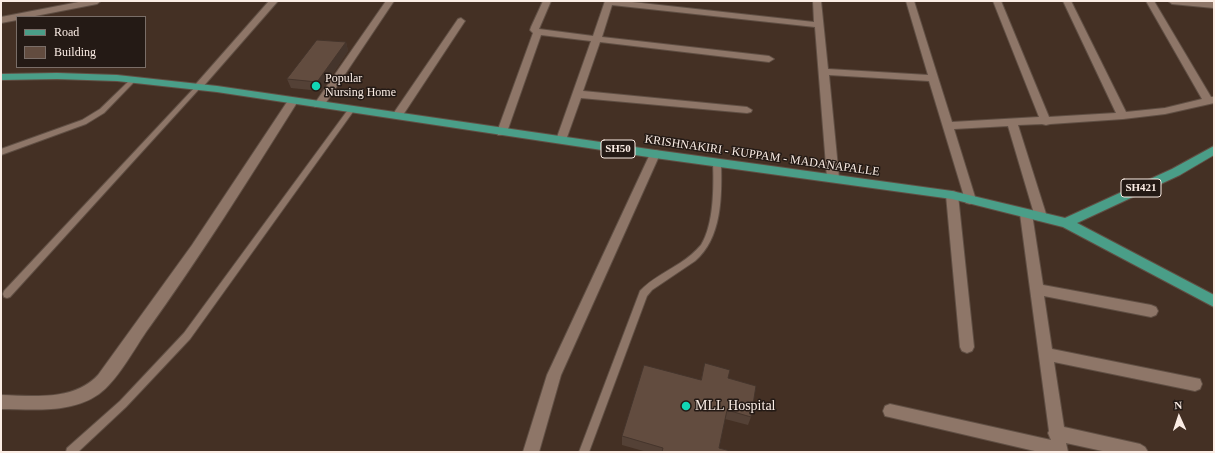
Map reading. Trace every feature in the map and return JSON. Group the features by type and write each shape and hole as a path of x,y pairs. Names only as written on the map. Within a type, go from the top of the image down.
{"main road":[{"name":"KRISHNAKIRI - KUPPAM - MADANAPALLE","path":"1,77 57,76 133,80 198,87 717,163 952,195 1066,223 1213,302"},
{"name":"SH421","path":"1066,223 1176,172 1214,150"}],"street":[{"path":"21,16 62,5 97,1"},
{"path":"198,87 274,1"},
{"path":"319,105 390,1"},
{"path":"547,1 535,27 535,30 538,32 769,59"},
{"path":"817,1 834,178"},
{"path":"910,1 970,200"},
{"path":"997,1 1046,122"},
{"path":"1067,1 1123,116"},
{"path":"948,126 1046,122 1123,116 1165,111 1211,101 1150,1"},
{"path":"1172,1 1214,5"},
{"path":"561,140 609,2 819,25"},
{"path":"1,20 16,17"},
{"path":"397,116 461,21"},
{"path":"502,132 538,32"},
{"path":"824,72 934,78"},
{"path":"576,94 747,110"},
{"path":"1,402 73,400 94,390 107,375 170,289 293,101"},
{"path":"1012,123 1041,217"},
{"path":"531,452 554,375 655,154"},
{"path":"952,195 967,347"},
{"path":"890,411 1059,451 1026,214"},
{"path":"1037,289 1150,311"},
{"path":"1046,354 1195,384"},
{"path":"1056,432 1140,452"}],"lane":[{"path":"1,152 84,122 102,111 133,80"},
{"path":"7,294 198,87"},
{"path":"71,452 123,404 187,336 352,109"},
{"path":"584,452 643,294 649,287 698,254 706,245 715,214 718,190 717,163"}],"building":[{"path":"317,40 346,42 317,82 287,79"},
{"path":"705,363 730,370 728,378 756,386 751,417 727,410 719,448 734,452 662,452 663,448 622,436 644,365 701,380"}],"place":[{"name":"Popular Nursing Home","path":"316,86"},
{"name":"MLL Hospital","path":"686,406"}]}
